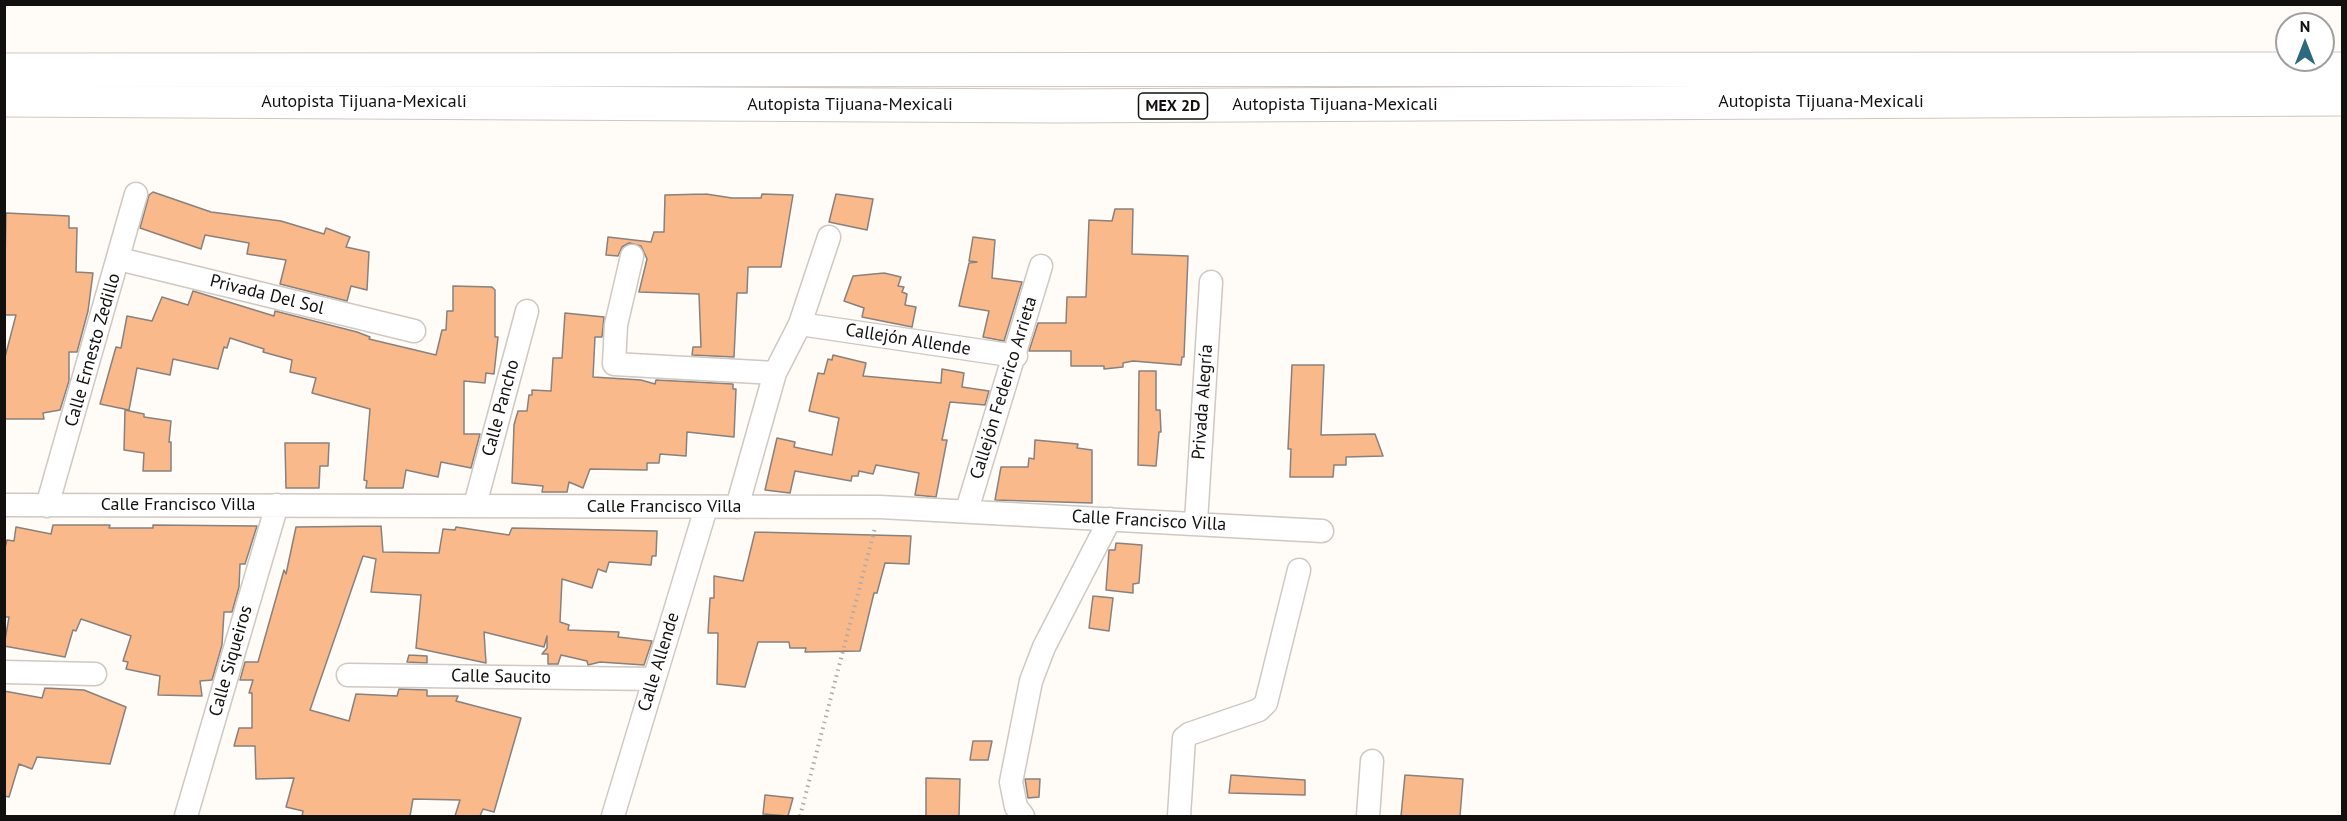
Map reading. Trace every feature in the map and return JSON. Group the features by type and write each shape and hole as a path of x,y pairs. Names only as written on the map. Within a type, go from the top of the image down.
{"highway":[{"name":"Autopista Tijuana-Mexicali","path":"4,70 2343,69"},
{"name":"Autopista Tijuana-Mexicali","path":"4,100 1058,106 2343,99"}],"street":[{"name":"Calle Ernesto Zedillo","path":"47,506 136,194"},
{"path":"737,507 775,373 800,324 829,237"},
{"path":"632,256 616,326 614,364 775,373"},
{"name":"Privada Del Sol","path":"119,259 414,331"},
{"name":"Callejón Federico Arrieta","path":"967,510 1016,356 1041,266"},
{"name":"Privada Alegría","path":"1196,522 1211,282"},
{"name":"Calle Pancho","path":"475,506 527,311"},
{"name":"Callejón Allende","path":"800,324 1016,356"},
{"name":"Calle Francisco Villa","path":"4,505 880,507 1196,522 1322,531"},
{"name":"Calle Siqueiros","path":"186,816 277,505"},
{"name":"Calle Allende","path":"613,816 706,508"},
{"path":"1023,816 1016,807 1011,782 1031,681 1044,647 1110,519"},
{"path":"1179,816 1184,738 1188,734 1259,710 1266,703 1299,570"},
{"path":"4,672 95,674"},
{"name":"Calle Saucito","path":"348,675 654,679"},
{"path":"1368,816 1372,761"}],"path":[{"path":"800,816 880,507"}],"building":[{"path":"153,192 211,212 281,221 324,234 326,228 350,237 346,247 369,252 367,290 351,286 347,301 280,284 286,260 247,254 249,243 205,235 201,249 140,228 149,195"},
{"path":"706,194 732,198 761,198 762,194 793,195 781,267 748,267 747,293 737,293 734,357 692,355 693,347 701,347 699,294 639,292 647,259 641,246 629,243 622,247 618,256 606,255 608,237 651,242 654,232 664,232 665,195"},
{"path":"836,194 873,199 867,230 829,222"},
{"path":"1115,209 1133,209 1132,254 1188,256 1184,357 1182,357 1181,365 1133,361 1123,363 1123,367 1104,369 1104,366 1071,366 1071,351 1029,351 1038,323 1066,323 1067,297 1086,297 1089,220 1112,221"},
{"path":"6,213 69,216 69,228 77,228 76,272 93,273 88,311 77,352 69,352 69,381 60,410 43,413 44,419 4,419 4,361 16,315 4,315"},
{"path":"973,237 995,240 992,278 1022,282 1004,341 983,337 989,311 959,306 969,263 977,262 969,261"},
{"path":"884,273 901,277 898,286 904,287 902,292 907,294 905,305 916,307 912,327 862,317 864,308 844,301 853,276"},
{"path":"453,286 492,287 495,290 495,337 498,337 494,374 486,373 485,383 464,381 464,434 480,434 471,468 441,462 438,477 406,470 403,488 366,488 367,481 364,480 370,409 312,393 316,378 290,372 292,360 263,352 264,349 230,338 227,348 224,347 218,369 173,359 170,375 137,368 129,410 100,404 116,347 121,348 127,316 152,321 162,297 188,305 193,291 274,316 275,311 357,332 370,337 369,339 436,355 442,330 446,330 447,311 453,311"},
{"path":"565,313 604,317 602,337 595,337 593,377 641,380 655,384 656,380 733,384 733,389 736,389 734,437 687,432 686,456 660,454 659,463 647,463 647,470 590,469 583,488 569,482 567,492 542,492 543,486 512,483 514,425 518,411 527,411 532,390 551,391 553,358 562,358"},
{"path":"833,355 866,363 863,376 941,383 942,369 964,373 962,387 989,391 985,405 950,402 942,440 947,440 936,497 915,495 919,473 876,465 873,474 859,471 858,476 852,476 851,481 795,471 790,493 765,490 777,438 795,442 794,447 832,455 839,418 809,411 818,373 824,374 828,359 832,360"},
{"path":"1292,365 1324,365 1321,435 1375,434 1383,456 1346,457 1346,465 1334,465 1333,477 1290,477 1291,449 1288,449"},
{"path":"1139,371 1156,371 1156,410 1160,410 1161,432 1159,432 1156,466 1138,465"},
{"path":"125,410 144,414 144,417 171,421 169,442 171,442 171,471 143,471 144,453 124,450"},
{"path":"1035,440 1078,444 1077,448 1092,450 1092,503 995,500 1001,467 1028,467 1029,458 1034,459"},
{"path":"285,443 329,443 328,466 320,466 319,488 286,488"},
{"path":"53,525 110,525 109,528 153,528 153,525 257,526 245,564 240,564 239,587 232,612 224,612 222,645 212,680 200,681 202,696 158,695 160,676 126,669 128,662 123,661 131,636 81,619 76,631 73,630 65,657 4,646 9,617 4,617 4,552 7,540 14,541 16,527 51,534"},
{"path":"381,526 383,552 439,553 443,529 455,530 456,527 509,535 512,528 657,531 656,556 652,556 651,565 609,562 606,572 598,569 592,588 562,579 560,622 569,625 568,630 619,632 618,637 652,641 644,665 600,662 588,665 587,661 561,655 558,664 548,664 548,654 542,654 547,648 547,636 544,647 484,632 486,663 416,648 421,595 371,592 376,559 363,556 310,710 349,721 356,694 397,696 399,689 427,690 427,696 458,696 456,701 521,718 494,812 483,809 480,816 455,816 460,800 413,799 410,816 302,816 303,811 286,807 294,778 256,779 255,746 234,746 239,728 252,728 252,693 249,693 253,680 240,680 245,662 258,662 284,570 286,574 296,527"},
{"path":"755,532 911,536 909,564 885,563 877,593 874,593 860,651 805,652 806,648 790,648 789,642 758,642 745,687 717,684 718,633 708,633 710,598 714,598 714,576 743,581"},
{"path":"1116,543 1142,545 1139,583 1133,584 1133,593 1106,590 1109,550 1115,550"},
{"path":"1093,596 1113,598 1109,631 1089,628"},
{"path":"409,655 427,656 427,663 407,662"},
{"path":"45,688 84,690 126,707 110,764 37,757 32,769 19,764 9,797 4,796 4,691 42,698"},
{"path":"973,741 992,741 988,760 970,760"},
{"path":"1231,775 1305,780 1305,795 1229,793"},
{"path":"1405,775 1463,779 1460,816 1401,816"},
{"path":"926,778 960,779 959,816 926,816"},
{"path":"1025,779 1040,779 1039,797 1028,798"},
{"path":"765,795 793,798 788,816 763,814"}]}
